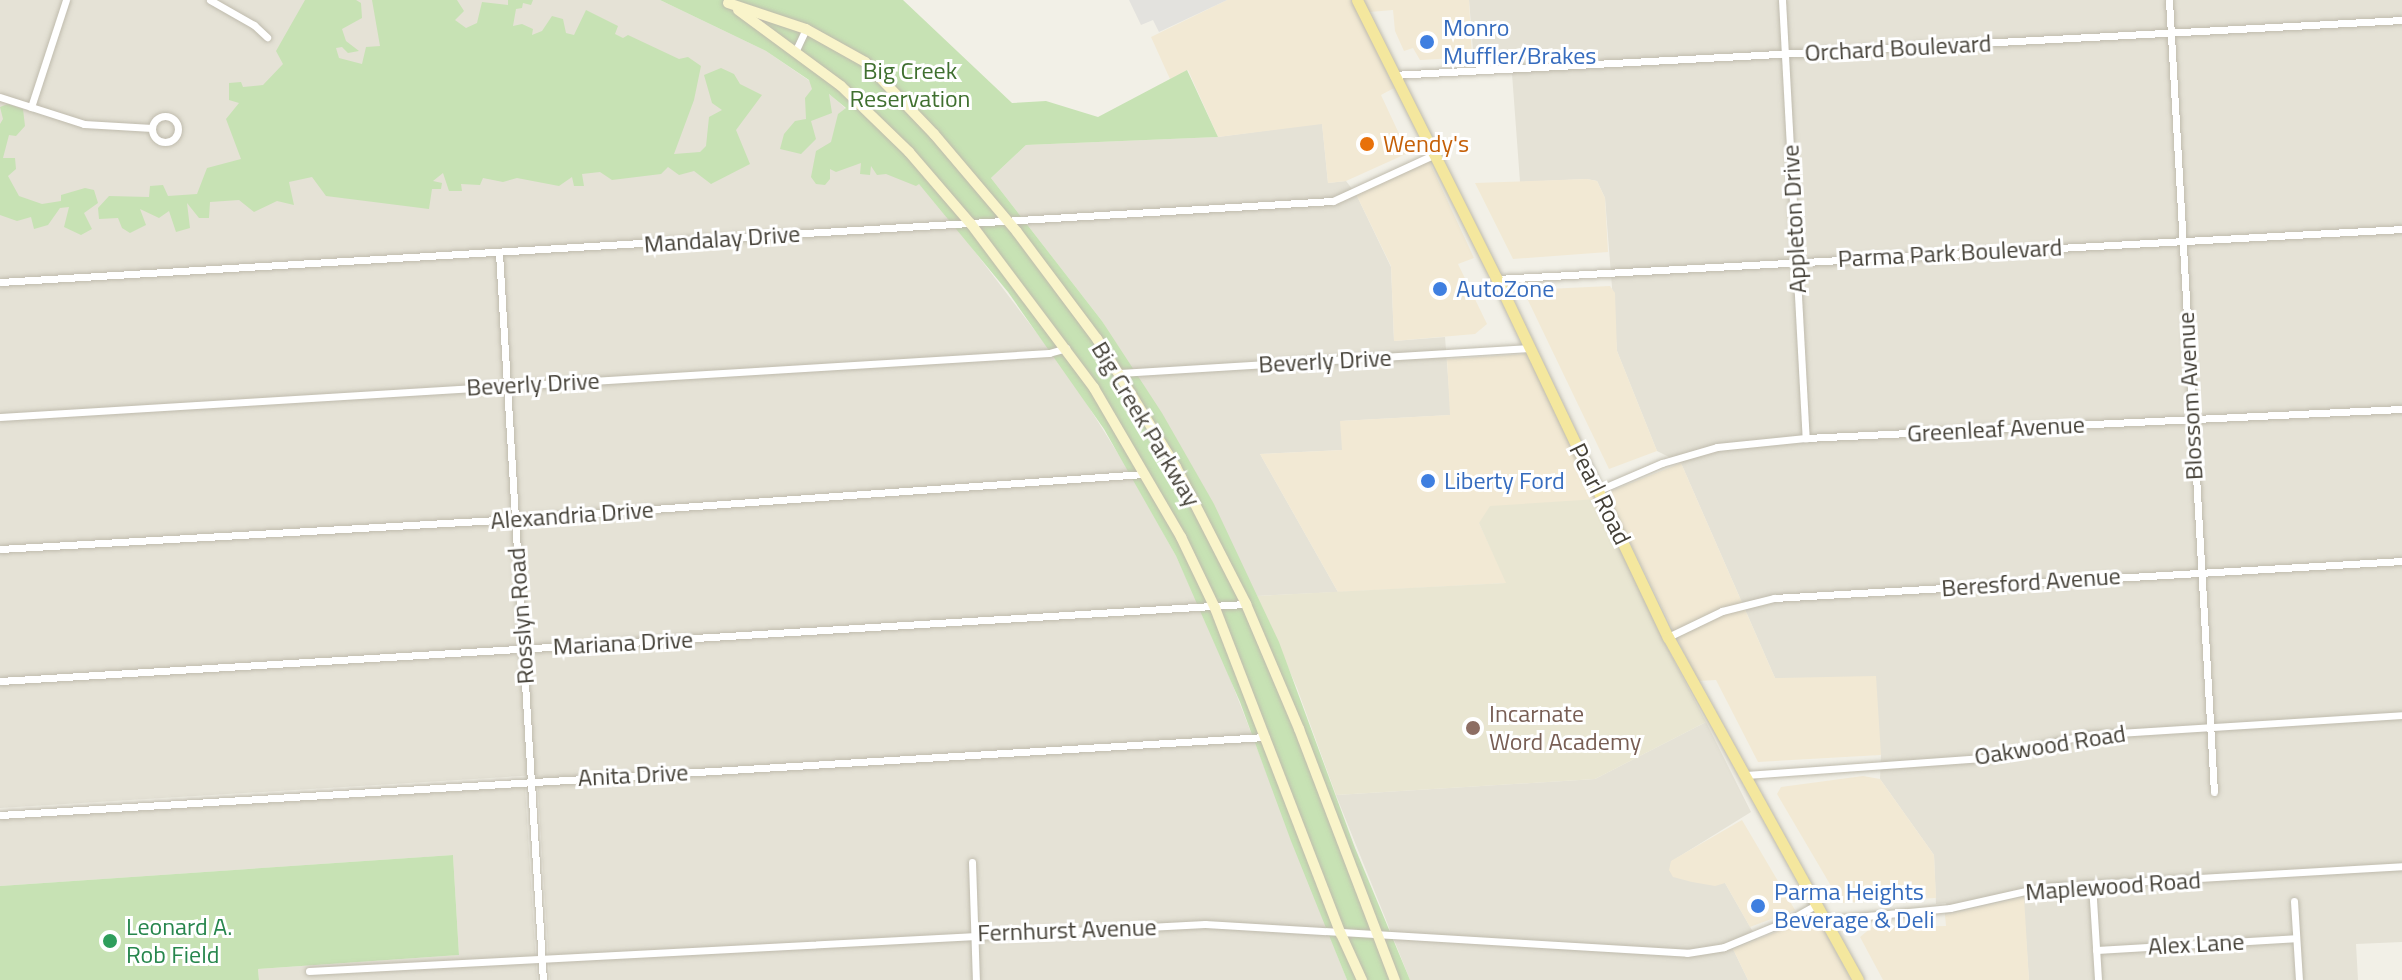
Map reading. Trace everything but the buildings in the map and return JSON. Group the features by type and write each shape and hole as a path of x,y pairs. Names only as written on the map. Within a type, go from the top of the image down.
{"main road":[{"name":"Pearl Road","path":"1357,0 1497,279 1668,637 1858,980"}],"street":[{"path":"31,107 66,0"},
{"path":"210,0 254,25 267,37"},
{"name":"Appleton Drive","path":"1782,0 1806,438"},
{"name":"Blossom Avenue","path":"2169,0 2199,572 2214,792"},
{"name":"Big Creek Parkway","path":"725,2 806,29 865,62 934,134 1007,221 1119,373 1176,467 1246,604 1299,729 1395,980"},
{"name":"Big Creek Parkway","path":"725,2 796,50 841,86 909,152 971,224 1066,348 1181,537 1215,608 1341,934 1362,980"},
{"name":"Orchard Boulevard","path":"1393,75 2402,20"},
{"path":"796,50 806,29"},
{"path":"0,97 84,124 152,128"},
{"name":"Mandalay Drive","path":"0,282 1333,201 1435,154"},
{"name":"Parma Park Boulevard","path":"1497,279 2402,229"},
{"name":"Rosslyn Road","path":"499,253 543,980"},
{"name":"Beverly Drive","path":"0,417 1052,353 1066,348"},
{"name":"Beverly Drive","path":"1119,373 1530,348"},
{"name":"Greenleaf Avenue","path":"1599,490 1662,463 1717,447 1806,438 2402,409"},
{"name":"Alexandria Drive","path":"0,549 514,519 1143,474"},
{"name":"Beresford Avenue","path":"1668,637 1722,611 1774,598 2402,561"},
{"name":"Mariana Drive","path":"0,681 1246,604"},
{"name":"Oakwood Road","path":"1746,775 1986,758 2086,735 2402,715"},
{"name":"Anita Drive","path":"0,815 1266,737"},
{"path":"972,862 976,980"},
{"name":"Maplewood Road","path":"1825,920 1950,908 2043,887 2402,866"},
{"path":"2092,884 2098,980"},
{"path":"2294,901 2299,980"},
{"name":"Fernhurst Avenue","path":"309,971 1205,924 1687,953 1724,947 1787,921 1816,905"},
{"name":"Alex Lane","path":"2096,950 2296,938"}],"shaded area":[{"path":"0,0 660,0 766,51 833,97 881,141 947,215 1068,374 1129,471 1176,556 1219,650 1347,980 550,980 537,775 0,808"},
{"path":"1129,0 1227,0 1159,32 1153,20 1141,25"},
{"path":"1227,0 1469,0 1472,57 1420,60 1413,48 1404,51 1395,31 1393,10 1358,13 1394,88 1381,95 1408,153 1346,181 1328,183 1322,124 1218,137 1188,70 1170,79 1151,37"},
{"path":"1469,0 2402,0 2402,942 2356,944 2358,980 2029,980 2023,897 1945,915 1946,903 1936,904 1934,855 1880,779 1881,755 1775,678 1681,463 1657,451 1617,351 1605,198 1597,181 1587,179 1520,182 1511,60 1474,63"},
{"path":"1322,123 1328,183 1346,181 1356,194 1391,267 1394,341 1445,337 1451,415 1341,421 1343,450 1260,454 1338,592 1257,596 1102,321 991,178 1026,145 1218,137"},
{"path":"1429,161 1474,258 1458,264 1487,324 1475,334 1394,341 1391,266 1356,194"},
{"path":"1597,181 1605,198 1608,252 1513,259 1475,183"},
{"path":"1610,286 1615,293 1617,351 1657,451 1609,469 1525,294 1526,290"},
{"path":"1527,354 1598,499 1479,523 1507,583 1338,592 1260,454 1342,450 1340,421 1450,415 1447,359"},
{"path":"1681,463 1775,678 1876,676 1881,755 1758,762 1716,680 1698,681 1606,493"},
{"path":"1598,499 1662,638 1706,722 1595,779 1336,795 1297,688 1257,596 1506,583 1479,523 1490,506"},
{"path":"1706,722 1751,812 1672,861 1725,883 1757,939 1733,949 1748,980 1410,980 1336,795 1595,779"},
{"path":"1863,776 1880,779 1934,855 1936,898 1841,903 1777,794 1781,787"},
{"path":"525,787 537,980 259,980 258,969 459,955 453,855 0,886 0,819"},
{"path":"1742,820 1795,910 1750,927 1725,883 1715,886 1692,882 1673,877 1669,870 1671,861"},
{"path":"2024,897 2029,980 1883,980 1860,937 1872,927 1946,926 1945,915"},
{"path":"1814,912 1851,980 1748,980 1733,949 1786,928"}],"green space":[{"path":"305,0 356,0 361,3 362,18 342,29 346,41 359,51 348,53 342,47 336,48 339,58 362,64 366,47 380,46 372,0 457,0 464,11 455,20 466,28 477,23 482,2 508,5 508,0 533,0 531,5 523,3 522,8 516,9 513,26 522,24 533,29 532,35 542,31 552,16 563,19 566,33 574,35 586,10 618,26 615,34 623,38 628,35 679,59 688,57 701,66 694,100 674,154 700,152 706,146 709,117 722,110 712,103 704,75 721,68 734,74 740,84 762,95 736,130 750,164 711,184 694,171 679,175 668,167 661,174 612,180 600,172 582,174 584,186 574,186 572,177 559,186 517,178 503,182 483,178 480,185 461,184 462,191 449,191 443,173 433,181 442,183 441,189 432,189 429,209 326,196 312,177 289,182 294,205 277,201 254,212 239,200 210,202 209,218 199,218 187,203 190,228 176,232 169,211 159,218 140,209 146,225 130,233 122,228 118,218 99,219 98,208 109,196 149,197 150,186 163,185 168,196 197,194 207,168 241,159 226,119 239,103 229,100 229,83 241,82 243,87 263,85 283,64 276,51"},
{"name":"Big Creek Reservation","path":"660,0 903,0 1012,103 1046,101 1098,117 1187,70 1218,137 1026,145 991,178 1102,321 1162,413 1214,504 1279,642 1355,848 1410,980 1347,980 1240,702 1176,556 1104,429 1008,292 919,184 916,186 886,174 877,175 871,166 870,175 860,174 861,163 836,172 830,169 830,179 825,185 816,184 811,177 816,151 831,142 838,114 846,108 829,94 832,113 811,121 816,139 801,154 780,149 784,134 795,121 806,119 805,98 812,89 809,80 766,51"},
{"path":"8,104 23,109 25,126 16,136 9,135 3,158 15,158 16,169 8,176 19,196 42,204 61,201 61,195 85,188 94,190 98,203 84,213 92,229 81,235 64,227 69,207 60,208 48,225 34,229 31,217 17,221 0,215 0,124 3,119 0,107"},
{"path":"453,855 459,955 258,969 259,980 0,980 0,886"}],"place":[{"name":"Monro Muffler/Brakes","path":"1427,42"},
{"name":"Wendy's","path":"1367,144"},
{"name":"AutoZone","path":"1440,289"},
{"name":"Liberty Ford","path":"1428,481"},
{"name":"Incarnate Word Academy","path":"1473,728"},
{"name":"Parma Heights Beverage & Deli","path":"1758,906"},
{"name":"Leonard A. Rob Field","path":"110,941"}]}
